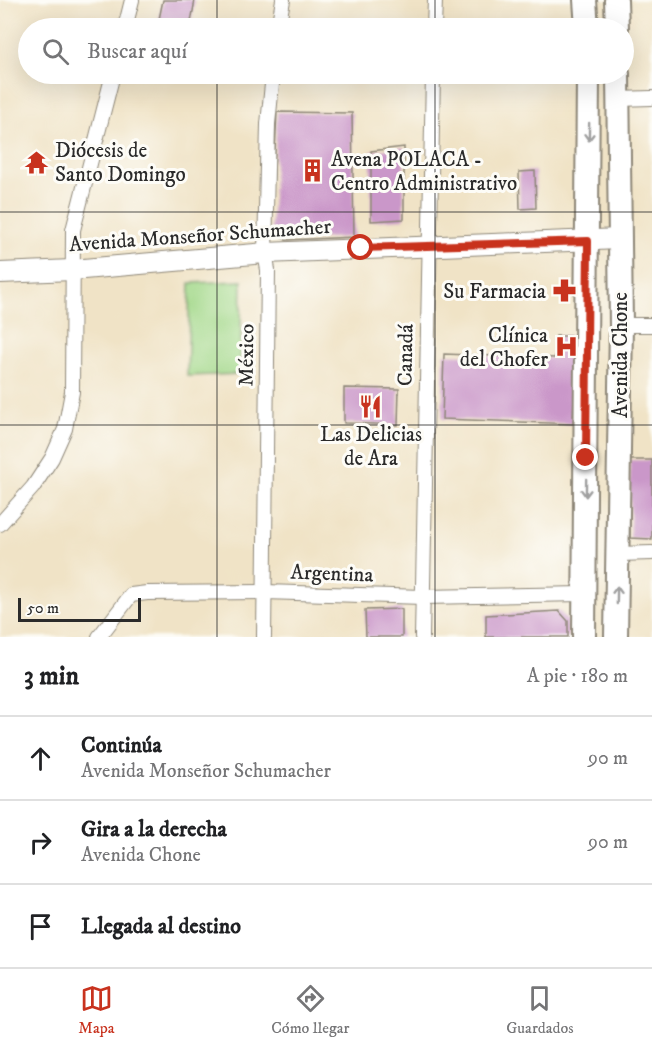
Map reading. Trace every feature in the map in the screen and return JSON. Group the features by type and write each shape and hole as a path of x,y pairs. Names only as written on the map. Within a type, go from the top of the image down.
{"main road":[{"path":"585,0 586,18"},
{"path":"616,0 617,18"},
{"name":"Avenida Chone","path":"584,637 588,84"},
{"name":"Avenida Chone","path":"616,637 621,325 618,84"}],"street":[{"path":"128,18 132,0"},
{"path":"280,18 283,0"},
{"path":"434,18 435,0"},
{"path":"0,524 33,487 52,458 65,429 72,392 73,230 110,84"},
{"name":"México","path":"264,637 268,270 265,253 268,124 272,84"},
{"name":"Canadá","path":"422,637 433,84"},
{"path":"618,99 652,98"},
{"name":"Avenida Monseñor Schumacher","path":"0,273 72,270 265,253 620,239"},
{"path":"621,325 652,325"},
{"path":"618,554 652,553"},
{"name":"Argentina","path":"99,637 131,595 265,592 423,597 584,594"}],"green space":[{"path":"242,281 240,374 187,376 190,283"}],"building":[{"path":"163,0 195,0 192,18 159,18"},
{"name":"Avena POLACA - Centro Administrativo","path":"277,112 352,113 354,237 286,240 271,230"},
{"path":"404,147 404,219 371,221 371,151"},
{"path":"535,171 536,208 520,209 519,172"},
{"path":"556,336 576,336 573,424 442,419 444,354 555,358"},
{"name":"Las Delicias de Ara","path":"344,388 399,389 398,425 344,423"},
{"path":"630,460 652,460 652,539 630,538"},
{"path":"402,609 402,637 366,637 365,610"},
{"path":"559,611 568,621 568,637 486,637 486,615"}],"place":[{"name":"Diócesis de Santo Domingo","path":"37,162"},
{"name":"Avena POLACA - Centro Administrativo","path":"313,171"},
{"name":"Su Farmacia","path":"564,291"},
{"name":"Clínica del Chofer","path":"566,347"},
{"name":"Las Delicias de Ara","path":"371,406"}],"route":[{"path":"361,248 588,241 586,458"}]}
